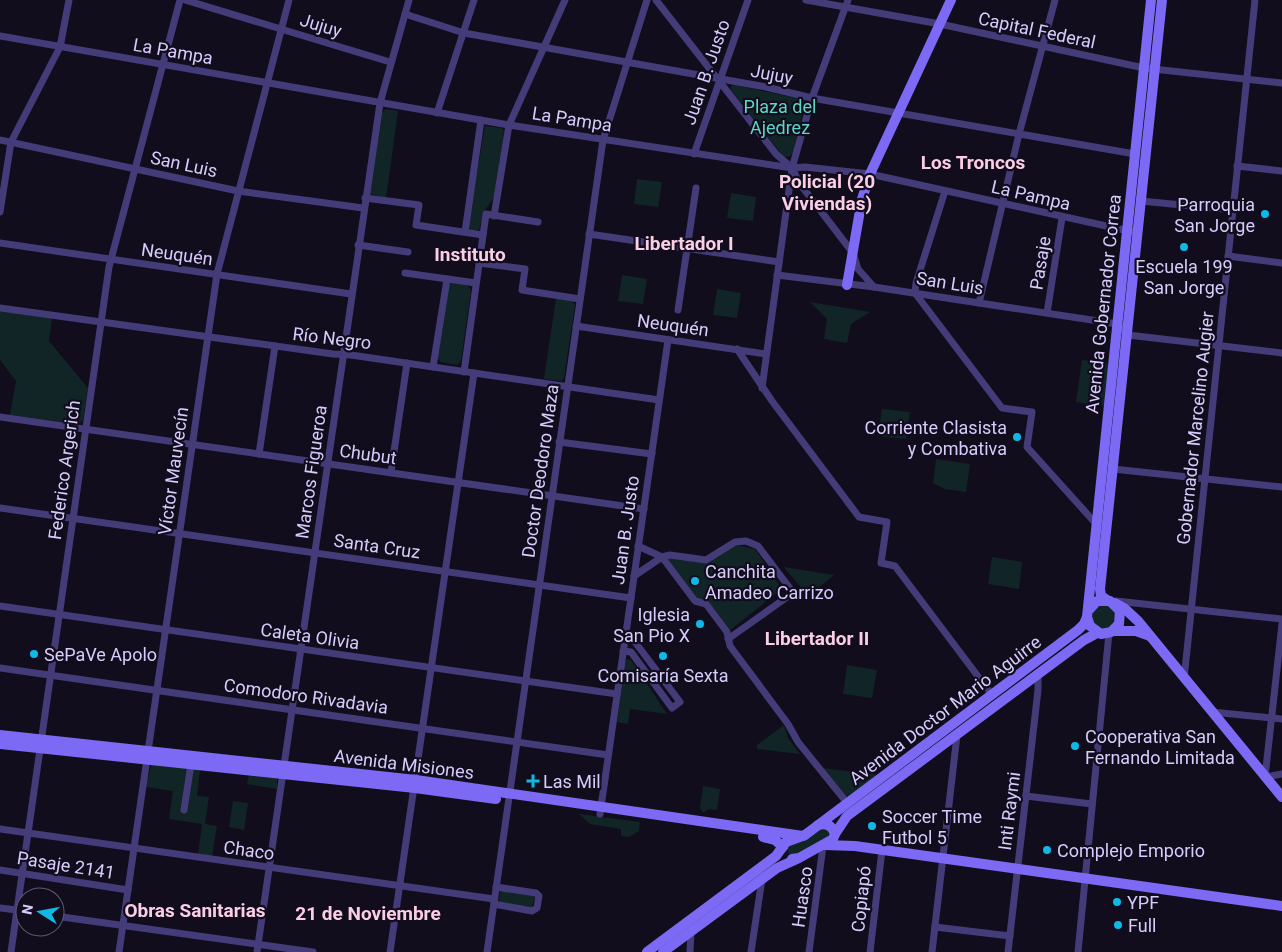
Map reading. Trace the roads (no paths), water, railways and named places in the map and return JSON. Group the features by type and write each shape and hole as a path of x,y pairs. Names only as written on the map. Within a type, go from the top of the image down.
{"main road":[{"path":"847,285 862,199 870,174 897,111 951,0"},
{"name":"Avenida Gobernador Correa","path":"1087,614 1118,324 1133,233 1141,201 1149,68 1150,0"},
{"name":"Avenida Gobernador Correa","path":"1110,602 1100,593 1128,335 1135,154 1162,0"},
{"path":"1153,638 1136,631 1097,633 1090,626 1087,614 1098,601 1130,606 1184,679 1282,797"},
{"path":"1110,602 1120,611 1120,620 1111,632"},
{"name":"Avenida Doctor Mario Aguirre","path":"783,848 789,840 803,836 848,804 1078,630 1084,624 1087,614"},
{"name":"Avenida Doctor Mario Aguirre","path":"824,846 847,816 1090,635 1097,633"},
{"name":"Avenida Misiones","path":"0,735 41,744 415,784 803,836"},
{"name":"Avenida Misiones","path":"0,744 41,744"},
{"name":"Avenida Misiones","path":"147,756 191,764 283,770"},
{"name":"Avenida Misiones","path":"600,810 773,839 783,848 787,857 797,859"},
{"path":"818,825 828,825 840,839 855,846"},
{"path":"663,952 762,879 782,866 824,846 855,846 1282,906"},
{"path":"647,952 770,861 783,848"}],"street":[{"path":"0,212 11,142 60,47 69,0"},
{"name":"Federico Argerich","path":"20,887 85,428 111,259 180,0"},
{"name":"Jujuy","path":"185,0 390,62"},
{"name":"Víctor Mauvecín","path":"119,952 217,274 289,0"},
{"name":"Marcos Figueroa","path":"258,948 363,208 380,103 408,0"},
{"path":"436,112 474,0"},
{"path":"494,216 509,125 565,0"},
{"name":"Doctor Deodoro Maza","path":"487,952 603,140 647,0"},
{"path":"656,0 776,154 792,168 800,184 853,253 858,269 874,287"},
{"name":"Juan B. Justo","path":"694,154 748,0"},
{"name":"Capital Federal","path":"806,0 847,4 1149,68 1282,82"},
{"path":"979,303 1019,134 1055,0"},
{"name":"Gobernador Marcelino Augier","path":"1184,679 1255,0"},
{"path":"762,388 792,168 812,98 847,4"},
{"name":"Jujuy","path":"405,14 464,33 628,62 812,98 897,111 1135,154"},
{"name":"La Pampa","path":"0,36 603,140 792,168 805,167 870,174 1133,233"},
{"path":"465,232 481,120"},
{"name":"San Luis","path":"0,140 238,191 363,208"},
{"path":"1238,166 1282,171"},
{"path":"678,310 696,188"},
{"path":"944,191 916,283 916,293 1002,408 1032,412 1027,447 1096,525 1106,532"},
{"path":"365,198 419,205 416,225 483,235"},
{"path":"1141,201 1233,210"},
{"path":"464,372 486,214 538,222"},
{"name":"Pasaje","path":"1047,313 1062,218"},
{"path":"590,234 779,262"},
{"name":"Neuquén","path":"0,243 350,294"},
{"path":"358,245 408,252"},
{"path":"1228,256 1282,263"},
{"path":"479,262 525,269 522,290 580,299"},
{"path":"405,273 476,283"},
{"name":"San Luis","path":"777,275 916,293 1118,324"},
{"path":"433,367 447,279"},
{"name":"Río Negro","path":"0,308 343,354 659,400"},
{"path":"1118,324 1128,335 1282,353"},
{"name":"Neuquén","path":"576,326 766,354"},
{"name":"Juan B. Justo","path":"600,810 668,340"},
{"path":"259,454 275,346"},
{"path":"737,350 762,388 859,517 887,522 881,564 895,566 992,695"},
{"path":"392,472 407,363"},
{"path":"390,952 474,373"},
{"name":"Chubut","path":"0,416 644,509"},
{"path":"559,442 652,454"},
{"path":"1113,469 1282,487"},
{"name":"Santa Cruz","path":"0,508 631,598"},
{"path":"634,576 662,557 670,555 706,560 735,542 746,541 758,546 792,591 790,595 728,640"},
{"path":"638,546 662,557 695,601 706,604 727,632 730,646 788,724 798,742 848,804"},
{"name":"Caleta Olivia","path":"0,606 617,694"},
{"path":"1120,620 1130,606 1282,619"},
{"path":"1282,624 1265,777 1282,774"},
{"path":"623,651 631,652 672,708 680,702 626,630"},
{"path":"1078,952 1084,878 1111,632"},
{"name":"Comodoro Rivadavia","path":"0,668 608,755"},
{"name":"Inti Raymi","path":"1008,952 1038,690 1038,674"},
{"path":"1212,712 1282,719"},
{"path":"932,952 957,735"},
{"path":"184,810 191,764"},
{"path":"1026,796 1092,804"},
{"name":"Chaco","path":"0,829 401,885 532,911 537,908 539,896 536,893 496,887"},
{"name":"Huasco","path":"809,952 824,846"},
{"name":"Copiapó","path":"870,952 882,850"},
{"name":"Pasaje 2141","path":"0,870 128,890"},
{"path":"752,952 762,879"},
{"path":"0,908 15,910"},
{"path":"65,917 123,925 258,948 313,952"},
{"name":"Federico Argerich","path":"11,952 15,924"},
{"path":"935,927 1010,936"},
{"path":"690,952 691,931"}],"place":[{"name":"Parroquia San Jorge","path":"1265,214"},
{"name":"Escuela 199 San Jorge","path":"1184,247"},
{"name":"Corriente Clasista y Combativa","path":"1017,437"},
{"name":"Canchita Amadeo Carrizo","path":"695,581"},
{"name":"Iglesia San Pio X","path":"700,624"},
{"name":"SePaVe Apolo","path":"34,654"},
{"name":"Comisaría Sexta","path":"663,656"},
{"name":"Cooperativa San Fernando Limitada","path":"1075,746"},
{"name":"Las Mil","path":"533,781"},
{"name":"Soccer Time Futbol 5","path":"872,826"},
{"name":"Complejo Emporio","path":"1047,850"},
{"name":"YPF","path":"1117,902"},
{"name":"Full","path":"1118,925"}],"district":[{"name":"Los Troncos","path":"973,162"},
{"name":"Policial (20 Viviendas)","path":"827,192"},
{"name":"Libertador I","path":"684,243"},
{"name":"Instituto","path":"470,254"},
{"name":"Libertador II","path":"817,638"},
{"name":"Obras Sanitarias","path":"195,910"},
{"name":"21 de Noviembre","path":"368,913"}],"park label":[{"name":"Plaza del Ajedrez","path":"780,116"}]}
